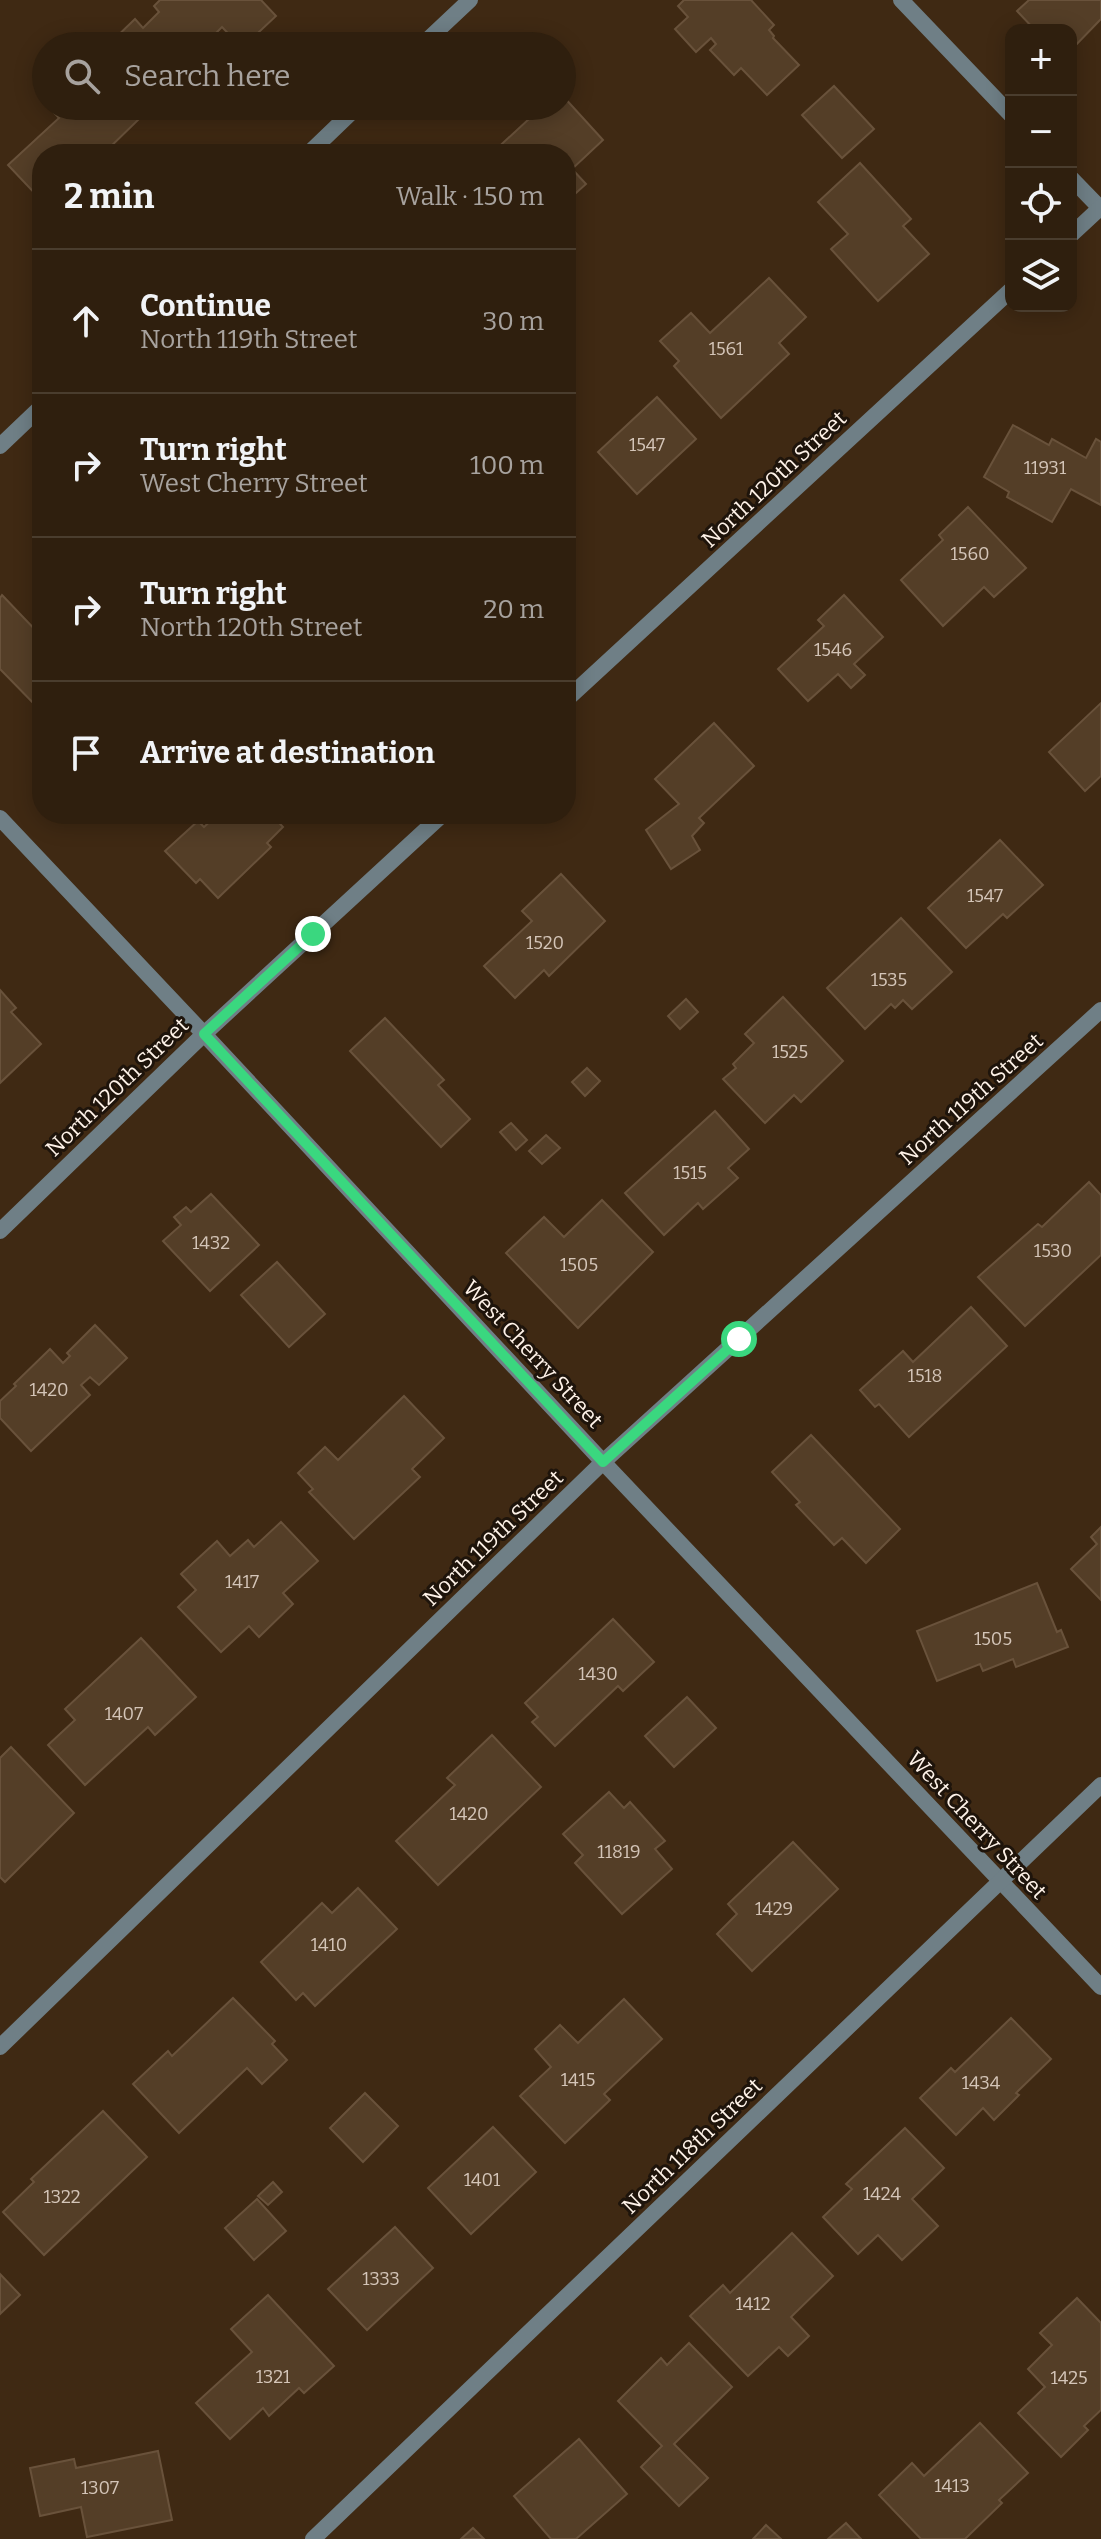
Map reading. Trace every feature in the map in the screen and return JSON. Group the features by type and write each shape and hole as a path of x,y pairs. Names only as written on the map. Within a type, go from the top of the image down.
{"street":[{"path":"436,32 470,0"},
{"path":"901,0 1005,109"},
{"path":"318,144 343,120"},
{"path":"1077,184 1101,208 1077,230"},
{"name":"North 120th Street","path":"576,691 1005,296"},
{"path":"0,446 32,416"},
{"name":"West Cherry Street","path":"0,818 603,1462 1101,1987"},
{"name":"North 120th Street","path":"0,1231 204,1034 432,824"},
{"name":"North 119th Street","path":"0,2047 603,1462 1101,1010"},
{"name":"North 118th Street","path":"313,2539 1101,1785"}],"building":[{"path":"160,0 261,0 276,16 259,32 227,32 222,27 217,32 122,32 135,19 143,28 159,12 154,6"},
{"path":"684,0 751,0 774,25 769,30 773,38 799,65 767,95 741,68 734,75 710,50 716,44 711,38 696,52 675,29 688,17 678,6"},
{"path":"1029,0 1101,0 1101,19 1077,44 1077,24 1029,24 1017,11"},
{"path":"834,86 874,129 842,158 802,115"},
{"path":"576,110 603,140 576,165 576,144 502,144 528,120 576,120"},
{"path":"57,120 138,120 113,144 32,144 32,190 8,165"},
{"path":"860,163 911,219 903,226 929,254 878,301 831,249 848,234 818,202"},
{"path":"576,173 586,184 576,193"},
{"path":"769,278 806,317 779,343 789,354 721,418 674,366 679,361 660,341 691,313 710,333"},
{"path":"657,397 696,439 637,494 598,452"},
{"path":"1013,425 1049,445 1052,439 1086,458 1096,439 1101,442 1101,505 1071,489 1052,522 1007,497 1009,492 984,477"},
{"path":"968,507 1026,568 994,597 984,587 943,626 901,580 943,540 939,535"},
{"path":"2,595 32,626 32,702 0,669"},
{"path":"844,595 883,637 854,664 865,675 851,688 838,674 808,701 778,669 824,626 818,620"},
{"path":"1101,703 1101,776 1085,791 1049,752"},
{"path":"714,723 754,766 699,818 704,823 692,836 700,850 671,869 646,830 679,804 655,779"},
{"path":"195,824 204,827 207,824 280,824 283,827 267,843 271,847 218,898 200,879 196,883 165,851"},
{"path":"1000,840 1043,885 1007,918 1003,914 966,948 928,908"},
{"path":"561,874 605,921 549,976 544,970 515,998 484,966 532,921 522,911"},
{"path":"901,918 952,972 912,1009 903,1000 895,1008 891,1004 865,1029 827,988"},
{"path":"0,990 16,1008 11,1012 41,1044 0,1083"},
{"path":"783,997 843,1061 801,1102 794,1095 765,1123 723,1079 736,1068 733,1064 754,1043 745,1034"},
{"path":"686,999 698,1012 680,1029 668,1016"},
{"path":"385,1018 444,1080 438,1085 470,1119 441,1147 350,1051"},
{"path":"587,1068 600,1081 585,1096 572,1082"},
{"path":"715,1111 749,1149 728,1168 738,1178 703,1209 698,1203 664,1235 625,1193"},
{"path":"511,1123 527,1140 516,1150 500,1132"},
{"path":"546,1135 560,1148 542,1164 529,1151"},
{"path":"1089,1182 1101,1195 1101,1255 1025,1326 978,1277 1038,1224 1042,1227"},
{"path":"211,1194 259,1245 210,1291 163,1241 181,1225 174,1217 186,1207 191,1212"},
{"path":"602,1200 653,1252 578,1328 506,1253 544,1217 564,1237"},
{"path":"277,1262 325,1314 289,1347 241,1295"},
{"path":"971,1307 1007,1346 909,1437 879,1404 875,1407 860,1390 903,1351 913,1362"},
{"path":"95,1325 127,1358 99,1385 90,1377 81,1385 90,1395 31,1451 0,1418 0,1401 50,1349 63,1363 70,1356 67,1353"},
{"path":"404,1396 444,1438 412,1469 420,1477 354,1539 309,1492 313,1489 298,1473 325,1447 338,1460"},
{"path":"811,1435 900,1529 866,1563 842,1538 834,1545 796,1505 800,1502 772,1472"},
{"path":"281,1522 318,1561 283,1593 293,1604 259,1637 249,1626 221,1652 178,1607 196,1590 181,1574 217,1541 230,1556 248,1540 254,1547"},
{"path":"1101,1527 1101,1600 1071,1569 1097,1544 1091,1537"},
{"path":"1037,1583 1057,1632 1061,1630 1068,1647 1016,1667 1013,1659 983,1671 980,1664 937,1681 917,1631"},
{"path":"613,1619 654,1662 623,1691 618,1686 555,1746 532,1722 538,1717 525,1703"},
{"path":"141,1638 196,1697 155,1735 148,1727 85,1785 48,1745 75,1720 65,1709"},
{"path":"687,1697 716,1728 674,1767 645,1736"},
{"path":"492,1735 541,1787 438,1885 396,1841 455,1785 447,1778"},
{"path":"11,1747 74,1813 5,1882 0,1877 0,1758"},
{"path":"609,1792 624,1808 630,1802 665,1841 655,1849 672,1869 622,1914 575,1863 583,1855 563,1834"},
{"path":"793,1842 838,1889 752,1971 717,1934 737,1914 728,1904"},
{"path":"358,1888 397,1929 315,2006 303,1993 296,2000 261,1962 322,1903 332,1913"},
{"path":"233,1998 275,2041 272,2044 287,2060 262,2084 247,2068 179,2133 133,2084 168,2051 172,2056"},
{"path":"624,1999 662,2039 604,2094 610,2100 565,2143 520,2096 551,2067 535,2049 560,2025 578,2043"},
{"path":"1011,2018 1051,2059 994,2120 983,2108 956,2135 920,2098 951,2068 955,2072"},
{"path":"365,2093 398,2126 363,2162 330,2128"},
{"path":"103,2111 147,2157 44,2255 3,2212 34,2182 31,2179"},
{"path":"493,2127 536,2172 471,2234 428,2188"},
{"path":"905,2128 944,2168 912,2199 938,2226 902,2260 878,2235 858,2254 823,2217 852,2189 846,2184"},
{"path":"273,2182 282,2192 268,2205 258,2196"},
{"path":"257,2199 286,2231 254,2260 225,2228"},
{"path":"395,2227 433,2268 367,2330 328,2289"},
{"path":"792,2233 833,2276 791,2317 809,2336 788,2356 779,2347 748,2376 690,2316 723,2285 730,2293"},
{"path":"0,2274 20,2295 0,2314"},
{"path":"268,2295 334,2366 304,2393 299,2388 269,2416 263,2408 230,2439 196,2403 252,2352 231,2329"},
{"path":"1077,2298 1101,2323 1101,2410 1084,2426 1088,2430 1061,2457 1018,2413 1045,2387 1028,2369 1052,2345 1040,2333"},
{"path":"689,2343 732,2387 674,2444 708,2478 679,2506 641,2467 662,2446 618,2401 661,2358 667,2365"},
{"path":"980,2423 1028,2473 965,2539 921,2539 879,2495 912,2463 924,2476"},
{"path":"579,2439 627,2494 576,2539 551,2539 514,2496"},
{"path":"158,2451 172,2520 87,2537 81,2507 40,2516 30,2468 74,2459 76,2468"},
{"path":"846,2523 861,2539 828,2539"},
{"path":"766,2525 781,2539 753,2539"},
{"path":"473,2528 484,2539 461,2539"}],"route":[{"path":"313,934 204,1034 603,1462 739,1339"}]}
